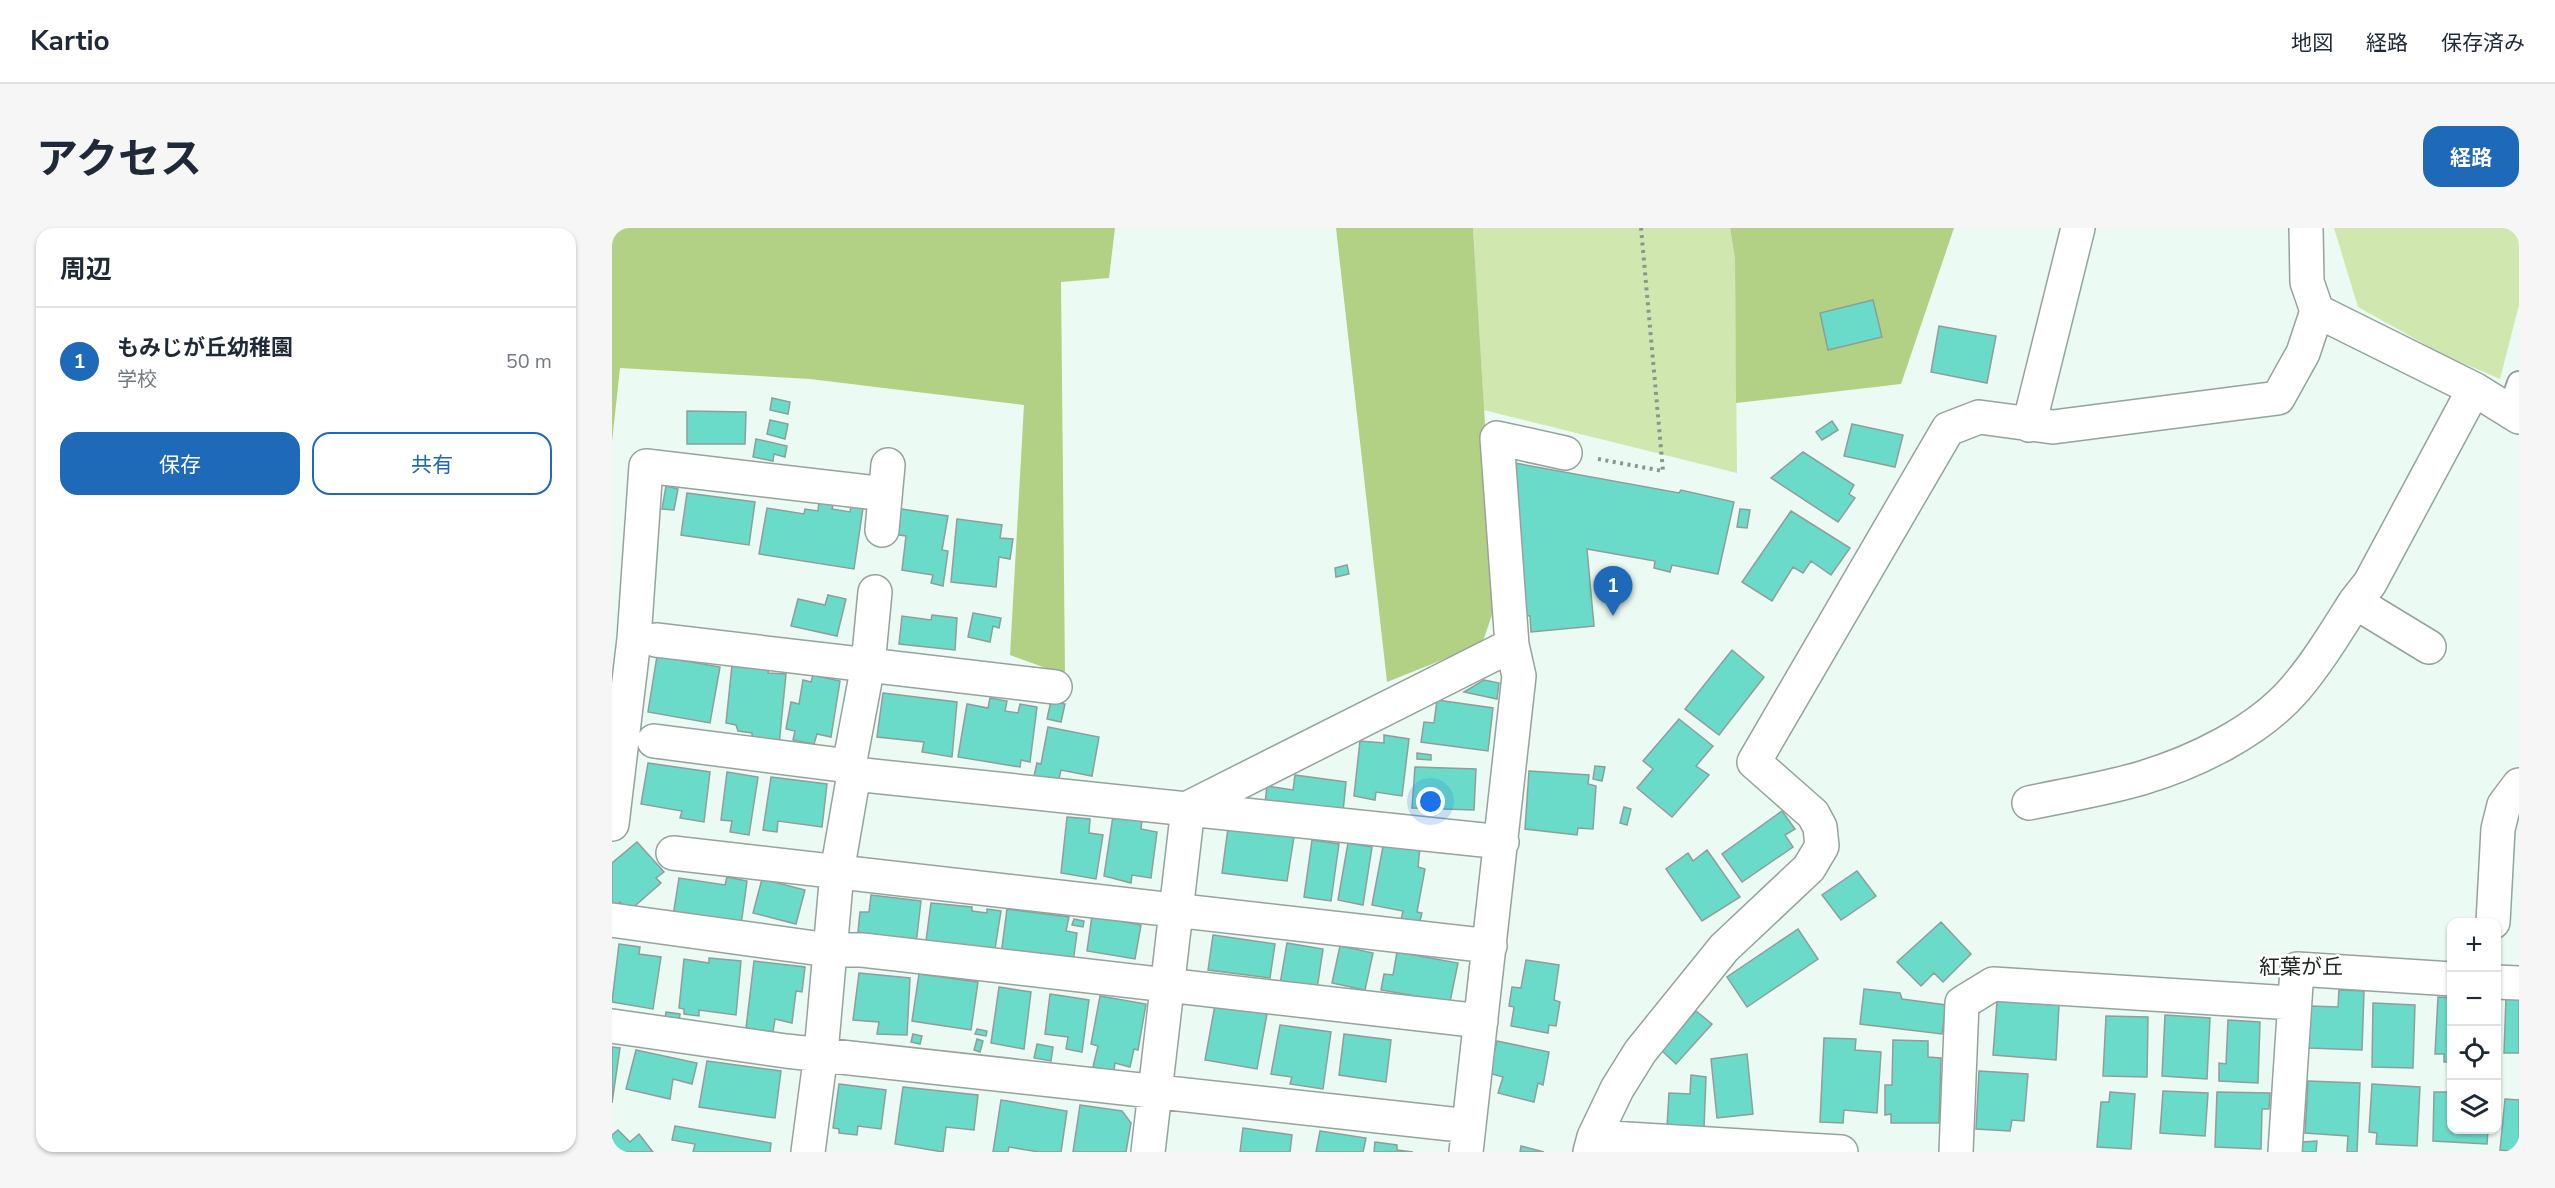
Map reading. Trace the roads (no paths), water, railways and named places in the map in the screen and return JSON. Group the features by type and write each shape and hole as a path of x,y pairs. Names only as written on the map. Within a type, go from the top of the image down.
{"street":[{"path":"2029,425 2078,228"},
{"path":"1840,1152 1592,1145 1617,1089 1640,1052 1724,948 1809,868 1822,846 1820,826 1813,814 1754,762 1948,429 1980,417 2053,427 2278,398 2302,353 2317,311 2307,282 2306,228"},
{"path":"2317,311 2474,389 2516,404"},
{"path":"2029,803 2142,778 2227,744 2260,720 2293,691 2319,660 2355,602 2370,583 2474,389"},
{"path":"612,1026 786,1051 821,1053 1126,1090 1156,1091 1468,1139 1519,676 1512,645 1497,438 1565,453"},
{"path":"612,824 634,639 646,466 887,479 882,530"},
{"path":"808,1152 821,1053 837,872 868,665 875,592"},
{"path":"2355,602 2429,647"},
{"path":"656,640 1055,687"},
{"path":"1188,808 1512,645"},
{"path":"654,741 852,770 1502,842"},
{"path":"2493,918 2498,829 2504,805 2519,785"},
{"path":"1148,1152 1188,808"},
{"path":"673,853 1175,912 1490,946"},
{"path":"612,920 829,950 862,950 1481,1021"},
{"path":"2285,1152 2297,969 2447,979"},
{"path":"2501,982 2519,983"},
{"path":"1956,1152 1962,1003 1993,984 2293,1003"}],"place":[{"name":"もみじが丘幼稚園","path":"1613,616"}],"district":[{"name":"紅葉が丘","path":"2301,967"}]}
